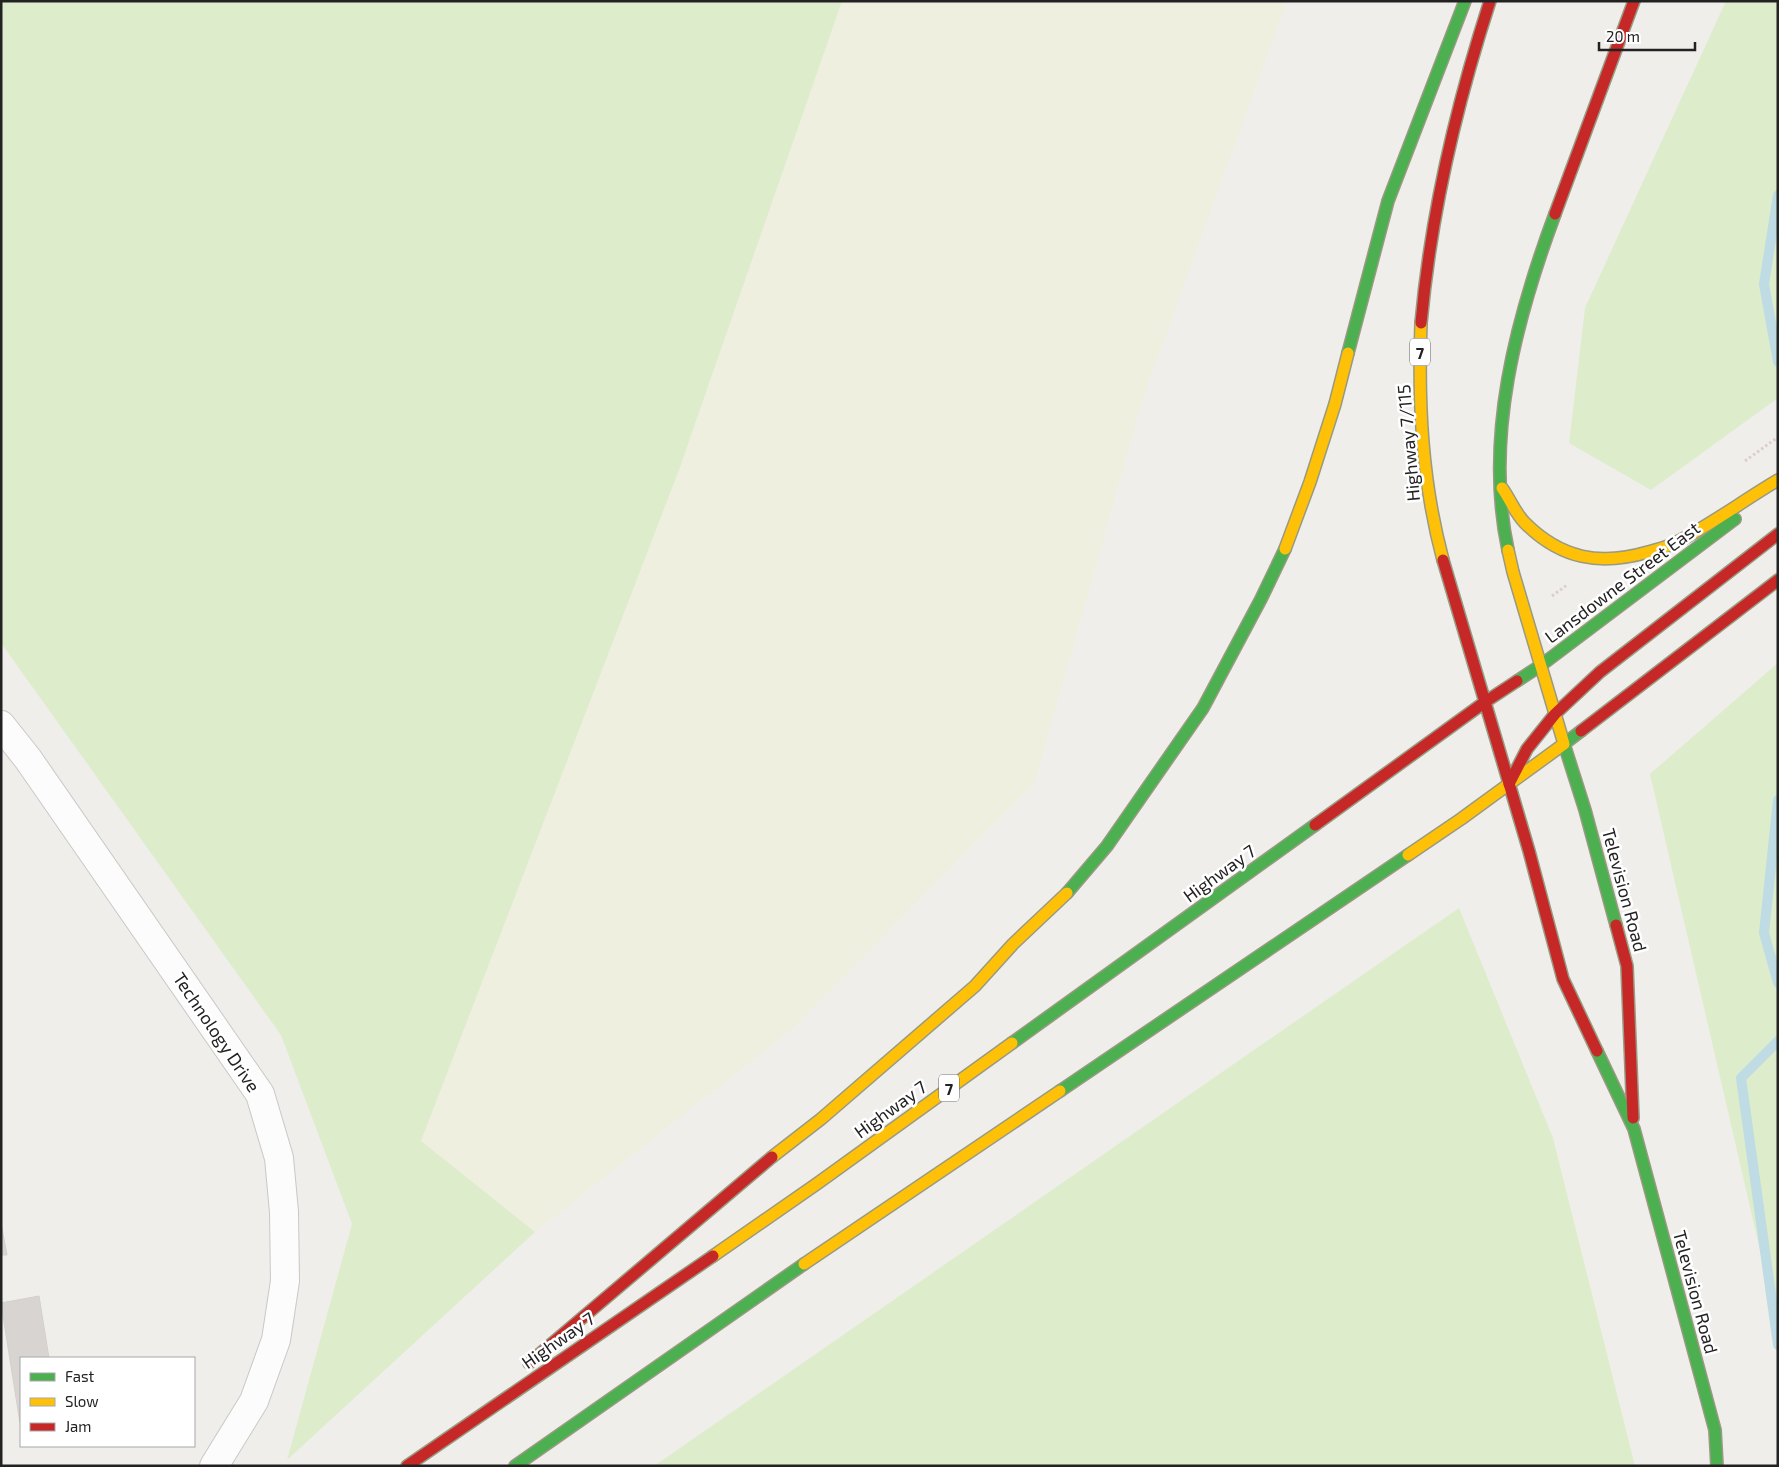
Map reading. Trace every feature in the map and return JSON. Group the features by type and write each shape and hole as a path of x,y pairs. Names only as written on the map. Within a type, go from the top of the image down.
{"main road":[{"path":"516,1373 756,1170 821,1118 975,986 1014,944 1068,892 1119,830 1203,708 1261,599 1289,540 1335,404 1388,201 1465,1"},
{"name":"Highway 7/115","path":"1485,702 1446,572 1434,519 1424,462 1420,410 1419,354 1424,289 1442,176 1461,94 1490,1"},
{"path":"1540,666 1513,572 1504,530 1499,482 1505,401 1522,313 1542,252 1634,1"},
{"path":"1499,482 1524,522 1543,539 1564,552 1585,559 1615,560 1642,554 1675,543 1778,480"},
{"name":"Lansdowne Street East","path":"1485,702 1540,666 1778,487"},
{"path":"1509,784 1527,749 1555,714 1600,672 1778,534"},
{"path":"515,1466 792,1272 1509,784 1778,580"},
{"name":"Television Road","path":"1540,666 1585,810 1627,966 1634,1130"},
{"name":"Television Road","path":"1485,702 1563,979 1634,1130 1715,1430 1717,1466"},
{"name":"Highway 7","path":"407,1466 818,1183 1485,702"},
{"path":"407,1466 494,1392"}],"street":[{"name":"Technology Drive","path":"1,726 28,759 260,1094 279,1158 284,1212 285,1281 276,1340 254,1401 214,1466"}],"green space":[{"path":"1,1 842,1 679,470 421,1141 535,1232 287,1460 352,1224 281,1035 1,643"},
{"path":"842,1 1287,1 1143,398 1035,782 791,1030 535,1232 421,1141 679,470"},
{"path":"1726,1 1778,1 1778,398 1651,490 1569,443 1585,308"},
{"path":"1778,663 1778,1328 1650,774"},
{"path":"1459,908 1553,1138 1635,1466 654,1466"}],"building":[{"path":"1,1223 7,1255 1,1255"},
{"path":"39,1296 49,1357 20,1357 20,1423 1,1303"}],"waterway":[{"path":"1778,195 1764,284 1778,362"},
{"path":"1778,800 1764,933 1778,983"},
{"path":"1778,1041 1741,1078 1778,1345"}],"traffic: fast":[{"path":"1348,353 1388,201 1465,1"},
{"path":"1508,550 1502,508 1500,465 1502,422 1508,379 1528,295 1555,214"},
{"path":"1517,681 1540,666 1735,519"},
{"path":"1067,893 1107,846 1203,708 1261,599 1285,549"},
{"path":"1581,731 1564,744 1585,810 1616,925"},
{"path":"1012,1043 1315,825"},
{"path":"1060,1091 1408,855"},
{"path":"1597,1051 1634,1129 1715,1430 1717,1466"},
{"path":"515,1466 804,1264"}],"traffic: slow":[{"path":"1421,323 1420,383 1423,443 1430,501 1443,560"},
{"path":"1285,549 1310,482 1335,404 1348,353"},
{"path":"1502,488 1521,519 1553,545 1567,552 1582,556 1614,558 1648,552 1674,544 1703,528 1778,480"},
{"path":"1408,855 1564,744 1508,550"},
{"path":"772,1157 821,1119 975,986 1013,944 1067,893"},
{"path":"713,1256 1012,1043"},
{"path":"804,1264 1060,1091"}],"traffic: jam":[{"path":"1421,323 1431,241 1446,160 1466,80 1490,1"},
{"path":"1555,214 1634,1"},
{"path":"1509,784 1527,749 1555,714 1600,672 1778,534"},
{"path":"1315,825 1485,702 1443,560"},
{"path":"1581,731 1778,580"},
{"path":"1517,681 1485,702 1529,851 1563,979 1597,1051"},
{"path":"1616,925 1627,966 1633,1118"},
{"path":"529,1363 772,1157"},
{"path":"407,1466 713,1256"}]}
